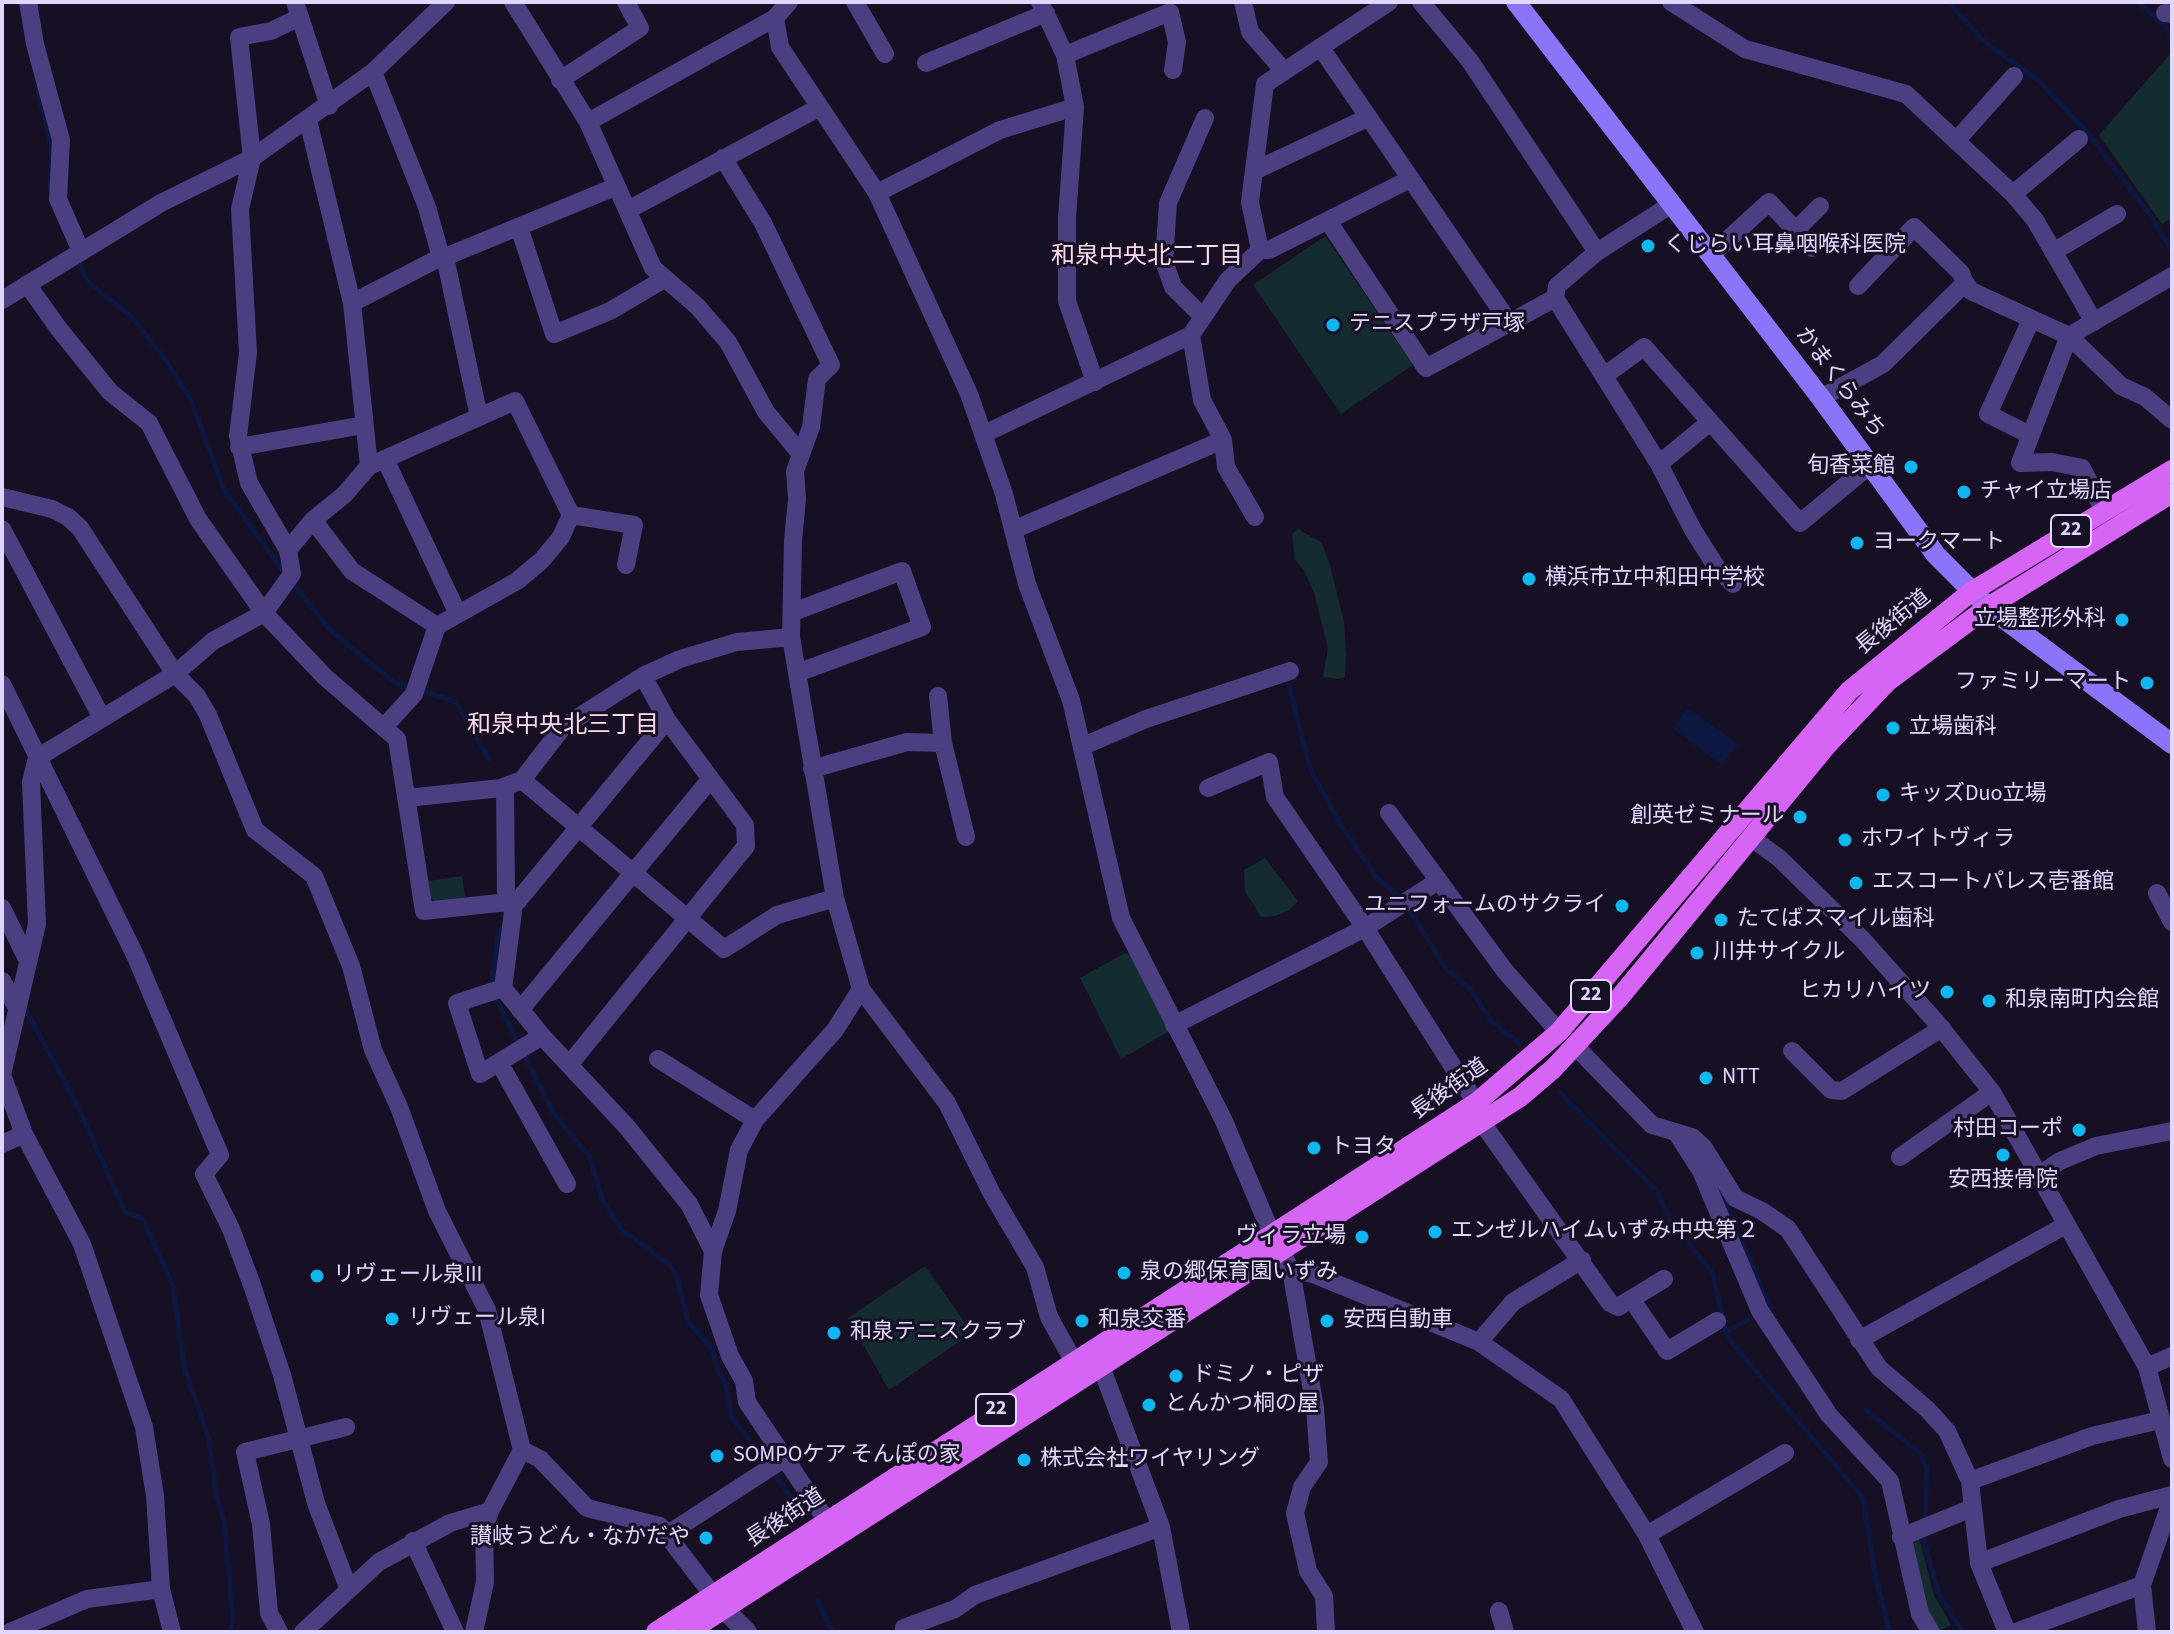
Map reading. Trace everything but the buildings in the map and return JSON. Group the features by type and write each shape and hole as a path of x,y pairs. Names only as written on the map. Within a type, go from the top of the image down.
{"main road":[{"name":"かまくらみち","path":"1516,2 1821,398 1936,555 1988,607 2172,744"},
{"name":"長後街道","path":"688,1632 717,1602 827,1521 1073,1360 1282,1253 1476,1103 1559,1032 1849,691 1971,592 2172,470"},
{"name":"長後街道","path":"656,1632 717,1602 1102,1369 1483,1124 1520,1097 1575,1046 1620,997 1828,744 1887,682 1988,607 2172,493"}],"street":[{"path":"28,2 35,44 61,140 58,199 74,253"},
{"path":"513,2 588,122 653,268 697,306 728,342 766,412 800,453"},
{"path":"560,80 640,28 626,2"},
{"path":"588,122 775,18 789,2"},
{"path":"855,2 885,54"},
{"path":"1243,2 1250,32 1284,71"},
{"path":"1260,250 1250,202 1265,84 1389,2"},
{"path":"1421,2 1470,61 1597,252"},
{"path":"1671,2 1745,49 1906,94 2013,194 2035,220 2094,322"},
{"path":"2,300 74,253 161,203 252,158 329,106 373,72 440,4"},
{"path":"926,63 1043,7 1065,55 1075,107 1067,218 1067,301 1095,382"},
{"path":"172,1632 161,1589 155,1496 144,1427 82,1244 24,1134 2,1075 37,924 31,782 37,758 175,674 213,641 264,613 288,582 288,550 249,483 239,447 248,353 240,209 252,158 239,37 271,31 297,10 329,106"},
{"path":"1065,55 1170,12 1177,42 1173,70"},
{"path":"775,18 780,47 877,193 984,434 1027,584 1071,700 1121,918 1223,1119 1282,1253 1315,1408 1319,1462 1302,1487 1295,1513 1308,1571 1324,1596 1326,1632"},
{"path":"1321,48 1511,325"},
{"path":"373,72 427,207 443,257 479,417"},
{"path":"1956,141 2014,76"},
{"path":"877,193 1000,130 1075,107"},
{"path":"628,210 818,108"},
{"path":"1202,316 1173,287 1164,261 1168,203 1205,118"},
{"path":"1256,170 1367,118"},
{"path":"308,120 352,303 364,425 377,462 457,612"},
{"path":"2013,194 2079,139"},
{"path":"723,158 763,223 831,365 817,379 811,427 795,471 797,499 791,637 835,898 861,989 947,1103 992,1194 1035,1267 1049,1317 1073,1360"},
{"path":"984,434 1183,339 1228,280 1260,250 1269,250 1410,179"},
{"path":"352,303 443,257 615,187"},
{"path":"1711,255 1769,202 1812,248"},
{"path":"1672,204 1597,252 1557,286 1555,298 1659,464 1693,530 1717,568 1733,584"},
{"path":"1795,231 1820,206"},
{"path":"2053,252 2117,214"},
{"path":"1328,221 1426,368 1511,325 1555,298"},
{"path":"519,227 554,334 610,311 664,279"},
{"path":"1858,286 1914,227 1961,273 1971,291 2069,336 2121,386 2145,397 2172,420"},
{"path":"2104,511 2082,468 2052,462 2020,463 2069,336 2172,276"},
{"path":"1821,398 1883,364 1965,283"},
{"path":"27,284 110,392 149,423 198,519 264,613 325,677 397,739 424,911 503,904 579,827 667,720"},
{"path":"2030,435 1988,414 2031,320"},
{"path":"1183,339 1226,467 1255,517"},
{"path":"1604,376 1644,347 1800,523 1870,465"},
{"path":"288,550 313,520 377,462 515,401 571,515"},
{"path":"1659,464 1710,422"},
{"path":"239,447 364,425"},
{"path":"1013,530 1219,442"},
{"path":"2,497 52,509 80,528 175,674 197,696 208,715 255,830 266,841 304,865 323,893 351,966 373,1050 399,1107 437,1211 487,1310 522,1450 484,1528 485,1582 474,1632"},
{"path":"571,515 634,525 626,565"},
{"path":"385,726 416,688 437,626 517,581 542,560 561,537 571,515"},
{"path":"313,520 352,571 437,626"},
{"path":"2,529 102,718"},
{"path":"793,612 902,571 922,627 797,673"},
{"path":"495,991 503,904 503,786 563,727 643,676 680,659 737,642 791,637"},
{"path":"1083,746 1146,719 1290,671"},
{"path":"569,1065 746,846 745,825 709,781 667,720 643,676"},
{"path":"2,684 135,955 220,1155 204,1174 231,1229 252,1285 300,1437 316,1503 348,1587"},
{"path":"938,696 943,743 966,837"},
{"path":"812,769 907,742 943,743"},
{"path":"1208,788 1269,762 1275,797 1365,928 1476,1103"},
{"path":"520,1010 709,781"},
{"path":"407,798 503,786 579,827 724,949 777,915 835,898"},
{"path":"1389,813 1505,971 1559,1032"},
{"path":"1750,837 1779,858 1830,907 1942,1028 1992,1092 2041,1174 2064,1226 2147,1367 2172,1459"},
{"path":"1174,1025 1365,928 1438,881"},
{"path":"2157,893 2172,922"},
{"path":"2,908 28,961"},
{"path":"2,981 16,1006"},
{"path":"827,1521 783,1460 747,1402 744,1381 730,1356 709,1295 713,1251 727,1211 739,1150 755,1120 835,1030 861,989"},
{"path":"495,991 520,1010 536,1040 569,1065 627,1127 682,1196 713,1251"},
{"path":"495,991 457,1003 480,1074 536,1040"},
{"path":"1792,1051 1831,1090 1842,1091 1942,1028"},
{"path":"1575,1046 1652,1125 1692,1137 1704,1148 1735,1198 1762,1211 1788,1229 1879,1368 1927,1409 1947,1431 1970,1481 1979,1563 2007,1632"},
{"path":"658,1059 755,1120"},
{"path":"507,1060 567,1184"},
{"path":"1900,1157 1992,1092"},
{"path":"1483,1124 1610,1303 1618,1307 1664,1279"},
{"path":"2041,1174 2060,1161 2096,1146 2172,1131"},
{"path":"1676,1132 1701,1171 1760,1311 1829,1415 1890,1481 1920,1614 1931,1632"},
{"path":"2,1144 24,1134"},
{"path":"1859,1340 2064,1226"},
{"path":"1282,1253 1313,1274 1479,1342 1561,1399 1647,1535 1695,1632"},
{"path":"1479,1342 1513,1302 1582,1260"},
{"path":"1632,1300 1667,1351 1717,1321"},
{"path":"2147,1367 2172,1356"},
{"path":"1102,1369 1161,1527 1181,1632"},
{"path":"1970,1481 2092,1436 2160,1420"},
{"path":"279,1632 269,1613 261,1524 245,1452 346,1427"},
{"path":"522,1450 540,1459 587,1508 660,1526 717,1602 747,1632"},
{"path":"1647,1535 1785,1453"},
{"path":"668,1534 783,1460"},
{"path":"1979,1563 2119,1509 2172,1497"},
{"path":"2147,1632 2142,1585 2172,1497"},
{"path":"1901,1537 1972,1508"},
{"path":"303,1632 348,1587 413,1541 450,1523 490,1511"},
{"path":"904,1632 904,1628 955,1609 975,1595 1161,1527"},
{"path":"413,1541 455,1632"},
{"path":"2016,1632 2142,1585"},
{"path":"10,1632 35,1627 87,1599 161,1589"},
{"path":"1499,1611 1505,1632"}],"green space":[{"path":"2172,52 2172,218 2162,224 2099,135"},
{"name":"テニスプラザ戸塚","path":"1325,236 1413,365 1341,414 1253,285"},
{"path":"1298,529 1322,543 1330,565 1344,622 1345,677 1323,677 1328,648 1315,596 1304,570 1295,560 1292,534"},
{"path":"1265,858 1298,901 1290,910 1276,916 1261,917 1245,891 1244,870"},
{"path":"462,876 465,897 435,902 430,897 428,881"},
{"path":"1125,953 1134,956 1171,1030 1121,1059 1080,978"},
{"path":"925,1266 972,1333 889,1390 848,1318"},
{"path":"1918,1535 1934,1595 1951,1625 1937,1632 1923,1612 1907,1544"}],"water":[{"path":"1688,708 1738,744 1722,765 1673,729"}],"waterway":[{"path":"1948,2 1985,42 2039,81 2087,132 2150,215 2172,250"},
{"path":"2138,2 2166,27 2172,41"},
{"path":"37,85 52,150 50,190"},
{"path":"76,258 87,281 132,317 166,361 191,400 224,490 284,572"},
{"path":"293,583 330,630 394,682 456,702 489,759"},
{"path":"1288,682 1310,769 1340,824 1377,878 1402,898"},
{"path":"1407,906 1446,969 1470,988 1491,1021 1519,1043"},
{"path":"491,987 499,929"},
{"path":"495,996 519,1044"},
{"path":"24,1006 79,1109 125,1212 143,1219 173,1286 185,1370 209,1439 217,1500 224,1519 233,1621 230,1632"},
{"path":"524,1054 554,1114 589,1156 603,1201 621,1229 670,1265 676,1274 688,1322 712,1348 726,1384 731,1416 797,1505"},
{"path":"1559,1092 1658,1192 1669,1219 1712,1272 1727,1337 1863,1498 1876,1580 1890,1632"},
{"path":"1717,1185 1771,1308"},
{"path":"1725,1332 1748,1320"},
{"path":"1866,1410 1920,1453 1927,1469 1925,1516"},
{"path":"1923,1538 1939,1594 1963,1632"},
{"path":"818,1600 832,1632"}],"place":[{"name":"くじらい耳鼻咽喉科医院","path":"1648,246"},
{"name":"テニスプラザ戸塚","path":"1333,325"},
{"name":"旬香菜館","path":"1911,467"},
{"name":"チャイ立場店","path":"1964,492"},
{"name":"ヨークマート","path":"1857,543"},
{"name":"横浜市立中和田中学校","path":"1529,579"},
{"name":"立場整形外科","path":"2122,620"},
{"name":"ファミリーマート","path":"2147,683"},
{"name":"立場歯科","path":"1893,728"},
{"name":"キッズDuo立場","path":"1883,795"},
{"name":"創英ゼミナール","path":"1800,817"},
{"name":"ホワイトヴィラ","path":"1845,840"},
{"name":"エスコートパレス壱番館","path":"1856,883"},
{"name":"ユニフォームのサクライ","path":"1622,906"},
{"name":"たてばスマイル歯科","path":"1721,920"},
{"name":"川井サイクル","path":"1697,953"},
{"name":"ヒカリハイツ","path":"1947,992"},
{"name":"和泉南町内会館","path":"1989,1001"},
{"name":"NTT","path":"1706,1078"},
{"name":"村田コーポ","path":"2079,1130"},
{"name":"トヨタ","path":"1314,1148"},
{"name":"安西接骨院","path":"2003,1155"},
{"name":"エンゼルハイムいずみ中央第２","path":"1435,1232"},
{"name":"ヴィラ立場","path":"1362,1237"},
{"name":"泉の郷保育園いずみ","path":"1124,1273"},
{"name":"リヴェール泉III","path":"317,1276"},
{"name":"リヴェール泉I","path":"392,1319"},
{"name":"和泉交番","path":"1082,1321"},
{"name":"安西自動車","path":"1327,1321"},
{"name":"和泉テニスクラブ","path":"834,1333"},
{"name":"ドミノ・ピザ","path":"1176,1376"},
{"name":"とんかつ桐の屋","path":"1149,1405"},
{"name":"SOMPOケア そんぽの家","path":"717,1456"},
{"name":"株式会社ワイヤリング","path":"1024,1460"},
{"name":"讃岐うどん・なかだや","path":"706,1538"}],"district":[{"name":"和泉中央北二丁目","path":"1147,258"},
{"name":"和泉中央北三丁目","path":"563,727"}]}
